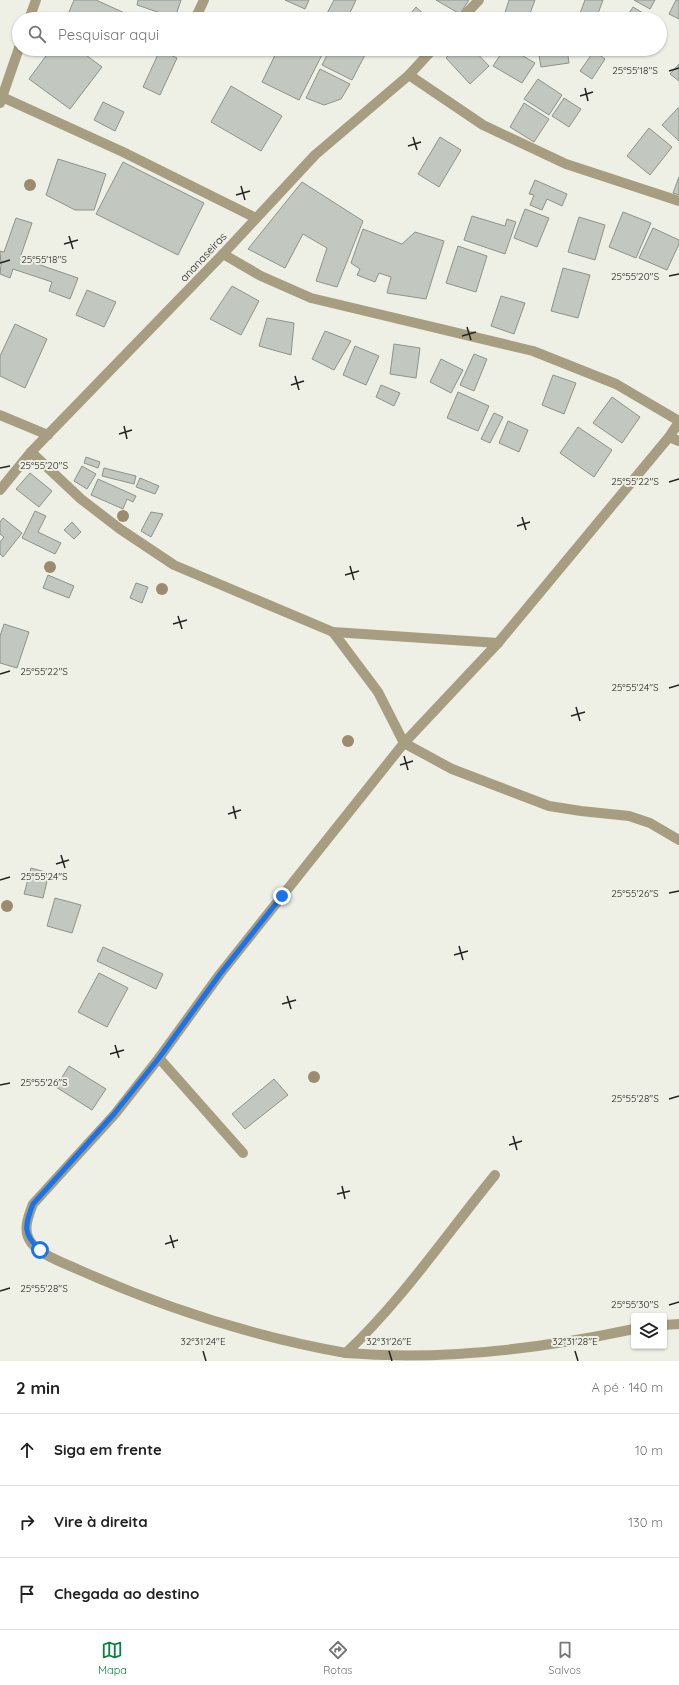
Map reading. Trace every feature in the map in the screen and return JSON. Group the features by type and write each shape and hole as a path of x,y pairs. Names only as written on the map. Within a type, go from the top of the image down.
{"street":[{"path":"32,12 36,0"},
{"path":"198,12 204,0"},
{"path":"468,12 479,0"},
{"path":"16,56 1,99 123,152 256,218"},
{"name":"ananaseiras","path":"0,490 31,452 223,254 315,154 409,75 427,56"},
{"path":"409,75 483,125 559,160 679,201"},
{"path":"223,254 261,276 311,298 533,351 616,384 679,422 674,438 498,644 404,743 220,974 159,1058 114,1114 33,1204 26,1223 29,1240 50,1257 113,1285 135,1293 246,1330 346,1353 375,1357 429,1358 482,1355 631,1330"},
{"path":"0,415 48,435"},
{"path":"31,452 81,499 174,565 333,632 498,644"},
{"path":"333,632 378,692 404,743 452,769 550,806 629,816 650,823 679,840"},
{"path":"159,1058 243,1153"},
{"path":"346,1353 368,1332 420,1271 434,1254 447,1234 495,1175"},
{"path":"667,1325 679,1324"}],"building":[{"path":"74,0 96,0 122,12 69,12"},
{"path":"138,0 181,0 177,12 157,12 137,5"},
{"path":"285,0 309,0 305,9"},
{"path":"334,0 356,0 350,12 328,12"},
{"path":"436,0 469,0 461,12 457,12"},
{"path":"509,0 535,0 531,12 505,12"},
{"path":"585,0 603,0 599,12 580,12"},
{"path":"634,0 655,0 650,9"},
{"path":"676,0 679,0 679,19 669,14"},
{"path":"416,7 421,12 412,12"},
{"path":"633,7 641,12 630,12"},
{"path":"46,56 87,56 102,67 70,109 29,79"},
{"path":"157,56 173,56 177,58 160,95 143,87"},
{"path":"275,56 321,56 299,100 262,82"},
{"path":"326,56 364,56 352,80 322,65"},
{"path":"448,56 480,56 489,66 470,84 446,58"},
{"path":"499,56 523,56 535,63 522,83 493,66"},
{"path":"539,56 568,56 569,63 541,67"},
{"path":"590,56 601,56 605,59 592,79 580,71"},
{"path":"679,64 679,81 670,74"},
{"path":"320,69 350,84 341,99 324,105 306,98"},
{"path":"538,79 562,95 549,115 524,99"},
{"path":"231,86 282,116 261,151 211,122"},
{"path":"564,98 581,109 569,127 552,116"},
{"path":"103,102 124,112 115,131 94,120"},
{"path":"524,103 549,119 534,142 510,127"},
{"path":"679,108 679,141 662,125"},
{"path":"649,128 672,147 650,175 627,156"},
{"path":"440,137 461,150 439,187 418,174"},
{"path":"58,159 106,174 94,210 75,210 46,195"},
{"path":"123,162 204,203 178,255 96,214"},
{"path":"679,177 679,195 673,193"},
{"path":"535,180 567,194 562,206 547,199 542,210 530,205 534,195 529,194"},
{"path":"302,182 363,221 337,287 316,281 327,248 303,234 285,268 248,249"},
{"path":"525,209 549,218 537,247 514,238"},
{"path":"623,212 651,223 636,258 609,247"},
{"path":"472,216 505,226 507,219 516,222 505,254 464,240"},
{"path":"579,217 605,225 595,260 568,252"},
{"path":"16,218 32,223 20,258 78,278 70,299 49,291 52,282 13,269 10,278 0,274 0,251 4,252"},
{"path":"653,228 679,240 679,244 667,270 639,258"},
{"path":"363,229 402,244 415,232 444,241 426,299 387,293 391,277 379,273 375,282 357,275 360,269 351,263"},
{"path":"458,246 487,256 476,292 446,283"},
{"path":"563,268 590,275 578,318 551,311"},
{"path":"232,286 259,301 241,335 210,319"},
{"path":"87,290 116,302 104,327 76,315"},
{"path":"501,296 525,303 514,334 491,326"},
{"path":"267,318 294,323 291,355 259,346"},
{"path":"15,324 47,339 25,388 0,376 0,356"},
{"path":"325,331 351,341 334,370 312,359"},
{"path":"394,344 420,348 416,378 390,374"},
{"path":"355,346 379,356 366,385 343,375"},
{"path":"474,354 487,359 474,391 460,385"},
{"path":"441,359 463,370 451,393 430,382"},
{"path":"553,375 576,383 564,414 542,405"},
{"path":"381,385 400,393 394,406 376,397"},
{"path":"458,392 489,406 478,431 447,418"},
{"path":"612,397 640,417 622,443 593,423"},
{"path":"494,413 503,417 490,443 481,439"},
{"path":"508,421 528,430 519,452 499,443"},
{"path":"578,427 612,450 594,477 560,453"},
{"path":"86,457 100,462 98,468 84,463"},
{"path":"82,466 96,474 87,489 74,481"},
{"path":"104,468 136,476 134,484 102,476"},
{"path":"30,473 52,491 39,507 16,489"},
{"path":"140,478 159,486 155,494 136,487"},
{"path":"98,479 136,496 133,502 127,499 123,509 91,495"},
{"path":"35,511 46,516 38,532 61,543 55,554 22,538"},
{"path":"151,512 163,514 151,537 141,531"},
{"path":"3,518 22,533 3,557 0,554 0,542 4,537 0,534 0,522"},
{"path":"72,522 81,532 74,539 64,530"},
{"path":"48,575 74,586 69,598 43,588"},
{"path":"136,583 148,587 142,603 130,598"},
{"path":"4,624 29,632 17,668 0,663 0,636"},
{"path":"31,868 49,873 43,898 24,894"},
{"path":"55,898 81,905 72,933 47,926"},
{"path":"103,947 163,974 156,989 97,961"},
{"path":"99,973 128,988 107,1027 78,1012"},
{"path":"69,1066 106,1089 92,1110 56,1087"},
{"path":"274,1079 288,1095 245,1129 232,1114"}],"route":[{"path":"40,1250 29,1240 26,1223 33,1204 114,1114 159,1058 220,974 282,896"}]}
